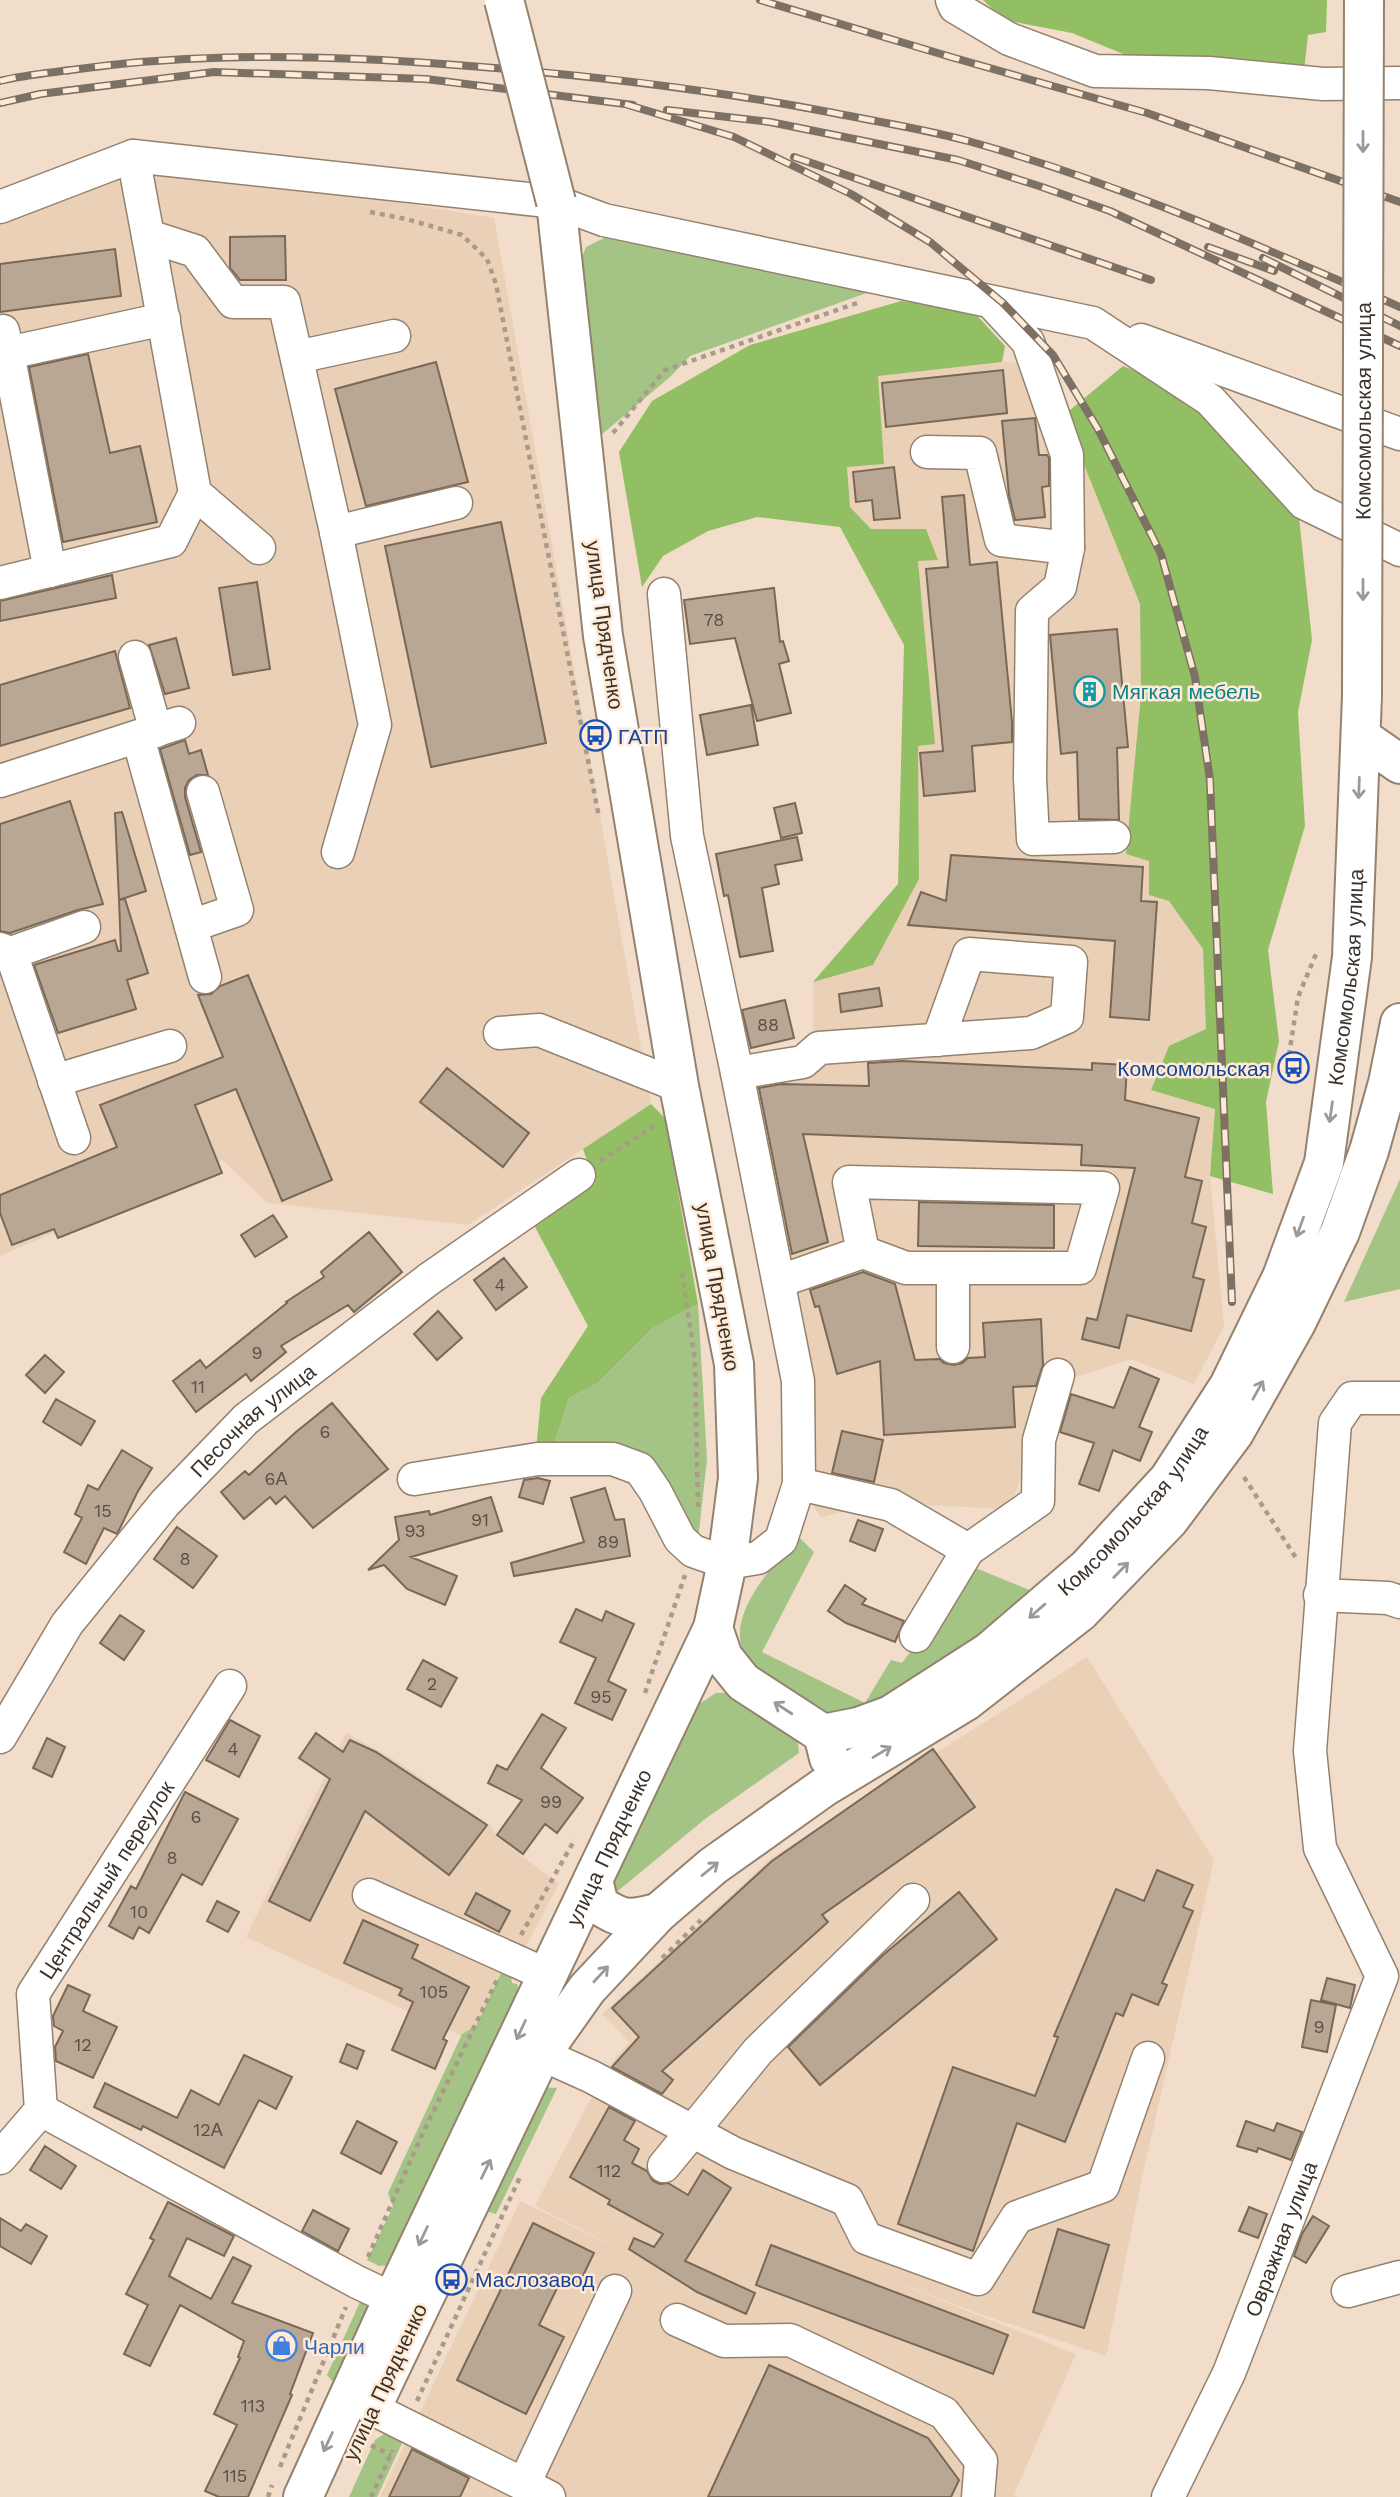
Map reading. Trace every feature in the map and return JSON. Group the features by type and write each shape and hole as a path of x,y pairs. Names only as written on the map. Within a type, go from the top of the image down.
{"main road":[{"name":"улица Прядченко","path":"332,2497 371,2408 405,2305 547,1975 713,1628 727,1563 738,1478 734,1364 679,1086 603,636 556,202 504,0"},
{"name":"Комсомольская улица","path":"823,1734 858,1727 891,1715 989,1652 1087,1568 1169,1479 1229,1385 1282,1277 1324,1163 1352,957 1361,737 1364,0"},
{"path":"1361,737 1400,764"},
{"name":"Комсомольская улица","path":"658,1913 713,1866 824,1787 965,1701 1080,1612 1169,1520 1234,1433 1296,1323 1340,1232 1369,1151 1388,1083 1400,1023"},
{"path":"713,1628 723,1657 743,1682 823,1734 830,1762 824,1787"},
{"path":"684,1688 712,1677 743,1682"},
{"path":"593,1880 599,1905 618,1917 636,1919 658,1913"},
{"name":"улица Прядченко","path":"303,2497 541,2054 587,1989 658,1913"}],"street":[{"path":"953,3 1009,39 1095,71 1209,73 1323,84 1400,83"},
{"path":"0,583 171,541 195,493 133,156"},
{"path":"0,207 133,156 556,202 604,220 1093,323 1400,434"},
{"path":"148,236 195,251 233,302 284,302 336,533 375,725 338,852"},
{"path":"992,303 1028,342 1067,455 1068,548 1060,587 1032,611 1030,778 1033,839 1114,837"},
{"path":"50,571 4,342 164,319"},
{"path":"1093,323 1210,400 1304,503 1400,550"},
{"path":"297,357 394,336"},
{"path":"927,452 981,453 1001,540 1068,548"},
{"path":"195,493 259,548"},
{"path":"336,533 456,503"},
{"path":"414,1479 538,1459 613,1459 640,1469 655,1491 680,1539 693,1551 727,1563 758,1558 781,1540 799,1484 798,1381 780,1281 687,836 664,594"},
{"path":"135,657 158,730 191,926 205,978"},
{"path":"0,781 158,730"},
{"path":"191,926 237,910 203,792"},
{"path":"74,1138 6,951 84,927"},
{"path":"500,1033 539,1030 679,1086"},
{"path":"737,1073 803,1062 818,1048 938,1040"},
{"path":"54,1081 170,1046"},
{"name":"Песочная улица","path":"0,1737 67,1624 165,1503 246,1419 429,1279 579,1175"},
{"path":"780,1281 863,1252 906,1268 1080,1268 1103,1188 849,1182 863,1252"},
{"path":"953,1269 953,1347"},
{"path":"916,1636 968,1550 1038,1500 1039,1440 1058,1375"},
{"path":"1400,1398 1352,1398 1335,1423 1320,1595 1388,1598 1400,1602"},
{"path":"799,1484 891,1505 968,1550"},
{"name":"Овражная улица","path":"1167,2497 1230,2373 1382,1976 1320,1848 1310,1751 1320,1595"},
{"name":"Центральный переулок","path":"41,2110 33,1994 230,1686"},
{"path":"369,1895 547,1975"},
{"path":"664,2166 758,2051 913,1900"},
{"path":"541,2054 592,2077 733,2153 847,2200 866,2238 978,2279 1017,2217 1103,2186 1148,2059"},
{"path":"0,2158 41,2110 357,2282 405,2305"},
{"path":"1348,2291 1400,2277"},
{"path":"371,2408 536,2490 615,2291"},
{"path":"677,2320 724,2341 790,2340 944,2413 981,2460 978,2497"}],"path":[{"path":"606,442 665,370 908,285"},
{"path":"564,640 603,636"},
{"path":"1289,1055 1298,997 1316,954"},
{"path":"613,1153 658,1123"},
{"path":"1236,1485 1244,1477 1320,1595"},
{"path":"657,1963 706,1916"},
{"path":"371,2497 523,2170"}],"shaded area":[{"path":"137,160 494,218 651,1104 468,1225 267,1203 223,1160 0,1256 0,207"},
{"path":"1002,362 1050,364 1064,415 1140,604 1141,695 1149,861 1169,901 1203,949 1206,1029 1169,1046 1151,1089 1215,1109 1210,1176 1224,1326 1194,1384 1131,1359 1062,1382 1008,1509 879,1503 821,1517 808,1499 816,1419 794,1289 742,1066 813,1051 813,982 873,965 919,879 918,746 935,743 918,561 937,560 925,529 871,529 850,507 847,467 884,463 877,376"},
{"path":"1087,1657 1214,1860 1141,2182 1106,2356 983,2315 870,2272 1076,2354 1014,2494 1017,2497 380,2497 520,2201 641,2259 535,2206 606,2069 629,2042 602,2014 771,1858"},
{"path":"346,1733 392,1758 490,1825 497,1837 559,1884 475,2042 246,1937"}],"green space":[{"path":"983,0 1327,0 1326,32 1308,35 1304,71 1143,62 1072,33 1004,20"},
{"path":"614,233 878,289 690,356 670,377 600,436 576,273 586,247"},
{"path":"901,301 971,309 1005,346 1002,362 878,376 884,464 847,467 850,507 871,529 926,529 938,560 918,561 935,744 918,746 919,879 873,965 813,982 898,884 904,645 840,527 757,517 708,531 663,556 642,587 619,452 652,401 750,345"},
{"path":"1123,366 1197,396 1298,508 1312,640 1298,712 1305,826 1268,950 1279,1041 1266,1102 1273,1194 1210,1176 1215,1109 1151,1090 1169,1046 1206,1029 1203,949 1169,901 1149,895 1149,861 1126,854 1141,695 1140,604 1064,415"},
{"path":"651,1104 665,1118 698,1304 653,1328 598,1383 569,1398 552,1451 536,1450 541,1398 588,1326 535,1227 595,1183 583,1149"},
{"path":"1400,1179 1400,1289 1344,1302"},
{"path":"698,1304 707,1459 698,1540 667,1488 552,1451 569,1398 598,1383 653,1328"},
{"path":"798,1536 814,1552 762,1652 865,1703 891,1660 902,1663 973,1567 1032,1591 957,1656 872,1706 829,1717 754,1668 742,1649 740,1632 743,1614 751,1597"},
{"path":"716,1693 736,1693 797,1737 799,1753 705,1819 613,1895 607,1889 699,1704"},
{"path":"503,1969 510,1970 512,1983 517,1984 520,1993 391,2265 379,2266 367,2260 393,2207 388,2193 462,2034 476,2026"},
{"path":"539,2087 557,2088 496,2214 479,2209"},
{"path":"365,2291 376,2297 340,2381 332,2381 327,2375"},
{"path":"384,2434 404,2439 377,2497 349,2497 375,2440"}],"building":[{"path":"285,236 286,280 240,280 230,268 230,237"},
{"path":"115,249 121,296 0,312 0,264"},
{"path":"88,354 110,453 140,446 157,522 63,542 29,367"},
{"path":"436,362 468,482 366,506 335,389"},
{"path":"1003,370 1007,413 886,427 882,383"},
{"path":"1035,418 1039,455 1047,455 1049,458 1049,486 1042,487 1045,517 1015,520 1009,495 1002,421"},
{"path":"894,467 900,518 874,520 872,500 856,502 853,472"},
{"path":"964,495 970,565 997,562 1012,742 972,746 975,791 924,796 920,753 943,751 926,569 948,567 942,497"},
{"path":"501,522 546,743 431,767 385,546"},
{"path":"112,575 116,598 0,621 0,601"},
{"path":"257,582 270,669 233,675 219,588"},
{"path":"774,588 780,642 783,641 789,661 779,664 791,713 757,721 735,638 690,644 684,600"},
{"name":"Мягкая мебель","path":"1117,629 1128,747 1117,748 1119,820 1079,819 1077,752 1061,754 1050,635"},
{"path":"176,638 189,688 165,694 149,645"},
{"path":"115,651 130,708 0,746 0,685"},
{"path":"751,705 758,745 707,755 700,715"},
{"path":"185,740 189,754 201,750 208,775 197,775 189,780 185,788 185,797 201,852 190,855 160,749"},
{"path":"70,801 103,904 10,933 0,931 0,824"},
{"path":"795,803 802,833 781,838 774,808"},
{"path":"122,812 146,891 119,900 115,813"},
{"path":"797,837 802,860 775,865 779,884 762,888 773,951 740,957 728,895 724,896 716,854"},
{"path":"951,855 1143,867 1141,901 1157,902 1149,1020 1110,1017 1115,941 908,925 921,892 946,901"},
{"path":"125,899 148,973 127,980 136,1009 58,1033 34,965 115,940 118,951 121,951 119,900"},
{"path":"248,975 332,1180 282,1201 236,1089 195,1105 222,1173 58,1238 54,1229 12,1245 0,1213 0,1195 117,1147 100,1105 223,1057 198,995 211,994 220,986"},
{"path":"879,988 882,1006 841,1012 839,994"},
{"path":"785,1000 794,1038 751,1048 742,1010"},
{"path":"902,1061 1092,1070 1092,1063 1127,1065 1125,1100 1199,1118 1185,1177 1202,1181 1192,1223 1206,1227 1193,1277 1204,1280 1191,1331 1127,1315 1119,1348 1082,1339 1087,1318 1097,1320 1135,1168 1081,1165 1082,1145 803,1134 828,1242 792,1254 759,1088 781,1084 869,1086 868,1063"},
{"path":"447,1068 529,1133 503,1167 420,1102"},
{"path":"919,1202 1054,1205 1054,1248 918,1246"},
{"path":"273,1215 287,1237 255,1257 241,1235"},
{"path":"369,1232 402,1272 354,1312 348,1305 281,1346 286,1352 251,1381 246,1374 196,1412 173,1381 200,1360 206,1368 286,1302 324,1277 321,1272"},
{"path":"504,1258 527,1287 496,1310 474,1280"},
{"path":"863,1272 895,1284 915,1360 940,1359 944,1363 954,1365 968,1358 985,1357 983,1323 1041,1319 1043,1365 1036,1386 1013,1387 1015,1427 884,1435 880,1361 837,1374 819,1306 815,1307 810,1290"},
{"path":"438,1311 462,1338 437,1360 414,1334"},
{"path":"45,1355 64,1372 45,1393 26,1375"},
{"path":"1130,1367 1159,1379 1139,1427 1152,1432 1140,1461 1113,1450 1099,1491 1079,1484 1094,1443 1060,1432 1071,1394 1114,1408"},
{"path":"56,1399 95,1421 81,1445 43,1422"},
{"path":"332,1403 388,1469 313,1528 285,1496 276,1504 270,1497 244,1519 221,1492 245,1471 249,1475"},
{"path":"842,1431 883,1440 874,1482 832,1473"},
{"path":"122,1450 152,1468 117,1534 104,1528 86,1564 64,1552 82,1518 75,1514 88,1485 98,1490"},
{"path":"538,1478 550,1481 543,1504 519,1497 524,1480"},
{"path":"605,1488 615,1520 624,1519 630,1556 514,1576 511,1563 584,1542 571,1498"},
{"path":"491,1497 502,1531 411,1557 457,1576 445,1605 407,1589 384,1565 368,1570 399,1540 395,1517 429,1511 430,1515"},
{"path":"858,1520 883,1529 875,1551 850,1541"},
{"path":"177,1527 217,1556 193,1588 154,1559"},
{"path":"845,1585 866,1599 862,1604 904,1621 895,1642 846,1623 828,1611"},
{"path":"576,1609 602,1621 606,1611 634,1624 608,1681 626,1690 612,1720 575,1703 596,1658 560,1642"},
{"path":"120,1615 144,1631 124,1660 100,1643"},
{"path":"423,1660 457,1678 441,1707 407,1689"},
{"path":"542,1714 566,1728 541,1768 583,1798 557,1833 545,1824 523,1854 497,1835 522,1800 488,1783 497,1765 507,1770"},
{"path":"230,1720 260,1736 239,1777 206,1760"},
{"path":"316,1733 343,1752 350,1740 376,1752 487,1825 449,1875 365,1811 310,1921 269,1901 330,1779 299,1758"},
{"path":"47,1738 65,1747 52,1777 33,1768"},
{"path":"933,1749 975,1807 822,1915 828,1922 662,2071 673,2080 662,2094 612,2067 639,2037 612,2008 772,1861"},
{"path":"185,1792 238,1819 202,1885 182,1874 149,1933 139,1927 133,1939 109,1926 131,1886 136,1889"},
{"path":"1157,1870 1193,1885 1183,1907 1193,1911 1162,1983 1167,1985 1158,2005 1132,1994 1123,2016 1116,2013 1065,2142 1017,2123 973,2251 898,2224 953,2067 1035,2096 1058,2037 1054,2036 1116,1889 1144,1901"},
{"path":"959,1892 997,1939 820,2085 788,2047 883,1955"},
{"path":"476,1893 510,1911 499,1932 465,1914"},
{"path":"217,1901 239,1912 228,1932 207,1921"},
{"path":"363,1920 418,1945 412,1958 469,1987 443,2039 447,2041 435,2069 392,2050 413,2002 399,1995 402,1989 344,1963"},
{"path":"1327,1978 1355,1985 1350,2008 1321,2000"},
{"path":"68,1985 90,1995 83,2011 117,2027 93,2078 56,2061 55,2047 63,2031 54,2026 53,2016"},
{"path":"1311,2000 1336,2005 1327,2052 1302,2047"},
{"path":"347,2044 364,2051 357,2069 340,2062"},
{"path":"244,2055 292,2077 276,2109 259,2100 224,2168 143,2126 141,2130 94,2107 105,2083 177,2118 191,2090 219,2105"},
{"path":"609,2107 635,2121 624,2140 639,2149 632,2163 647,2171 653,2181 668,2183 688,2195 703,2170 731,2188 685,2261 755,2293 746,2314 697,2292 629,2249 634,2238 654,2247 663,2234 608,2204 610,2200 570,2177"},
{"path":"357,2121 397,2142 381,2174 341,2153"},
{"path":"1246,2121 1274,2131 1277,2123 1302,2132 1291,2160 1258,2148 1257,2152 1237,2146"},
{"path":"45,2146 76,2166 61,2189 30,2170"},
{"path":"168,2202 234,2236 224,2256 187,2238 169,2276 211,2299 233,2257 251,2266 232,2303 313,2333 290,2394 292,2395 248,2497 219,2497 205,2491 237,2425 214,2414 240,2358 238,2357 244,2341 180,2305 150,2366 124,2354 148,2305 126,2294 154,2240 150,2238"},
{"path":"1249,2207 1267,2214 1258,2238 1239,2231"},
{"path":"313,2210 349,2229 338,2251 302,2231"},
{"path":"1313,2216 1329,2226 1306,2263 1294,2256 1302,2234"},
{"path":"0,2218 21,2231 26,2224 47,2236 31,2264 0,2246"},
{"path":"533,2223 594,2253 578,2286 562,2278 539,2325 564,2337 526,2414 457,2380"},
{"path":"1058,2229 1109,2245 1084,2328 1033,2312"},
{"path":"771,2245 1008,2335 993,2374 756,2285"},
{"path":"769,2365 928,2438 959,2480 951,2497 708,2497"},
{"path":"412,2449 469,2478 460,2497 389,2497"}],"railway":[{"path":"760,0 1147,113 1400,202"},
{"path":"0,81 36,74 149,61 226,57 343,58 552,73 778,103 935,133 1024,157 1187,216 1400,307"},
{"path":"0,103 40,94 214,72 426,79 633,105"},
{"path":"625,104 734,137 851,194 930,242 1003,303 1053,355 1098,429 1161,554 1195,677 1210,780 1232,1302"},
{"path":"667,110 770,122 958,160 1042,187 1110,211 1400,346"},
{"path":"794,157 1151,280"},
{"path":"1208,247 1274,271"},
{"path":"1263,258 1400,326"}],"place":[{"name":"Мягкая мебель","path":"1089,691"},
{"name":"ГАТП","path":"595,736"},
{"name":"Комсомольская","path":"1293,1068"},
{"name":"Маслозавод","path":"452,2279"},
{"name":"Чарли","path":"281,2346"}]}
